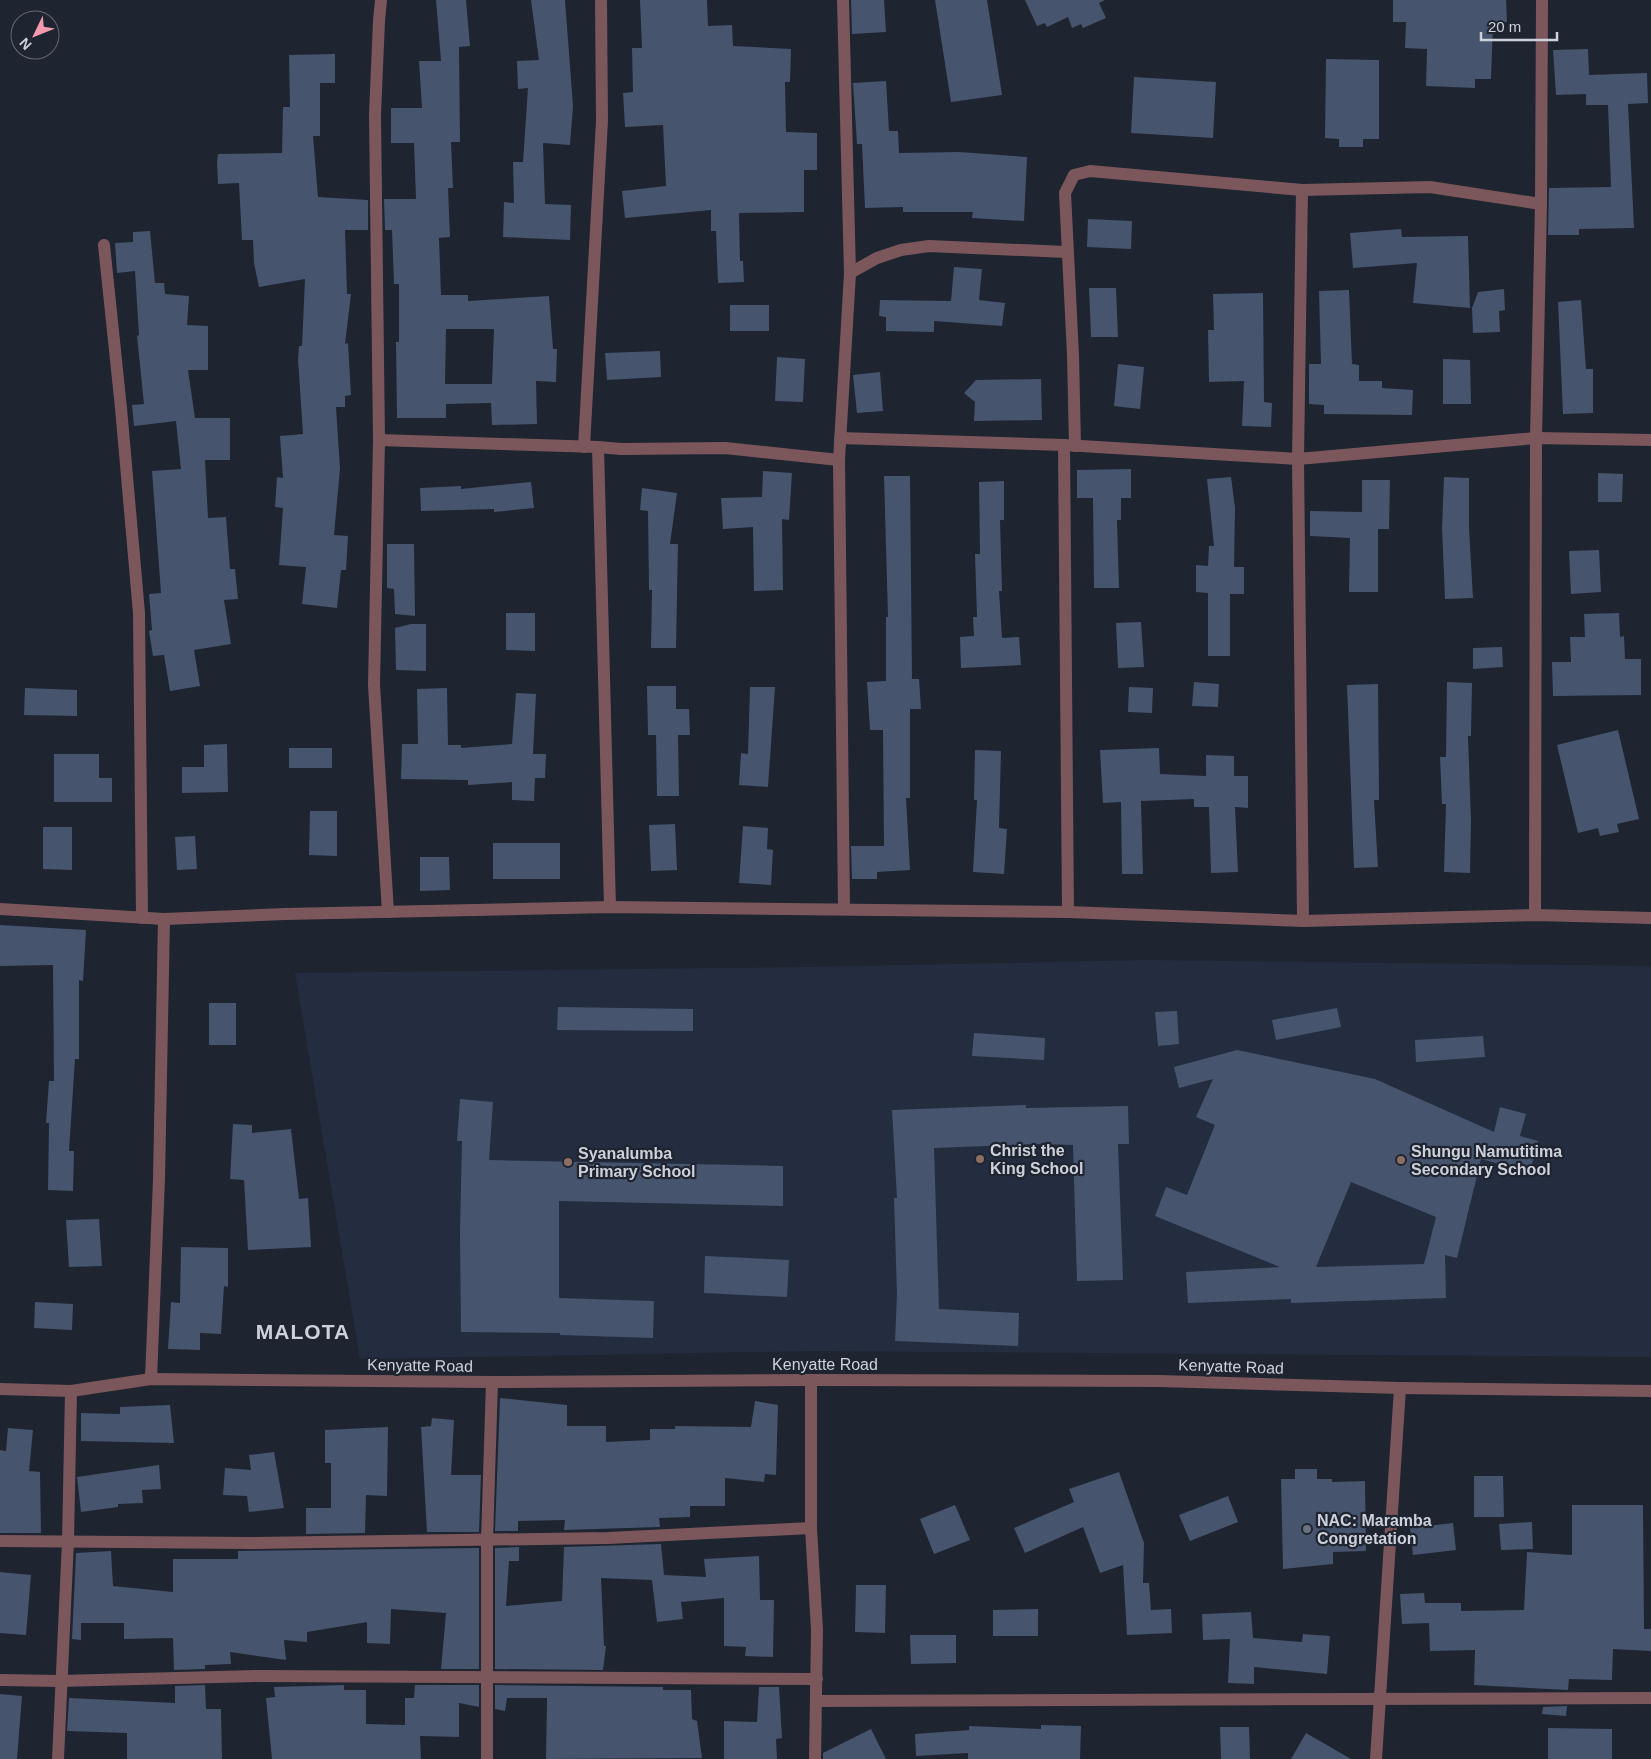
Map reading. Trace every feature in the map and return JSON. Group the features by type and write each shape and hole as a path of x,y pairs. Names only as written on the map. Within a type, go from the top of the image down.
{"street":[{"path":"381,0 375,114 380,440 374,685 388,912"},
{"path":"584,447 602,121 601,0"},
{"path":"843,0 850,273 839,460 844,909"},
{"path":"1535,915 1536,438 1541,204 1542,0"},
{"path":"1068,912 1069,446 1073,354 1064,193 1074,175 1090,171 1302,190 1430,187 1541,204"},
{"path":"1302,190 1298,459 1303,921"},
{"path":"104,245 122,408 139,613 142,918"},
{"path":"850,273 876,258 900,250 929,246 1066,252"},
{"path":"840,438 1069,446 1298,459 1536,438 1651,440"},
{"path":"380,440 598,446 621,450 725,448 839,460"},
{"path":"598,446 610,907"},
{"path":"0,910 164,919 610,907 1068,912 1303,921 1535,915 1651,918"},
{"path":"152,1379 159,1179 164,919"},
{"name":"Kenyatte Road","path":"0,1389 71,1391 152,1379 492,1382 1159,1380 1400,1388 1651,1391"},
{"path":"811,1380 811,1528 817,1679 815,1759"},
{"path":"486,1759 492,1382"},
{"path":"1376,1759 1400,1388"},
{"path":"58,1759 60,1681 68,1541 71,1391"},
{"path":"0,1541 250,1543 488,1540 608,1538 811,1528"},
{"path":"0,1680 60,1681 256,1676 817,1679"},
{"path":"817,1701 1651,1698"}],"shaded area":[{"path":"1148,960 1651,966 1651,1357 812,1351 360,1359 295,973 806,967"}],"building":[{"path":"436,0 466,0 470,46 459,47 460,142 451,142 453,188 448,188 450,237 439,238 441,295 468,295 468,301 549,296 553,349 557,349 556,382 536,381 537,424 492,425 491,403 446,404 446,418 397,418 396,342 399,342 399,284 394,284 392,230 385,230 384,199 416,199 414,143 391,143 391,108 422,108 419,61 441,61","holes":["446,329 494,329 492,384 445,384"]},
{"path":"531,0 565,0 573,106 570,145 543,143 545,204 571,205 570,240 503,237 504,202 514,203 513,162 523,162 528,88 518,89 517,61 539,60"},
{"path":"640,0 707,0 708,26 732,25 733,46 791,49 790,82 785,82 786,132 817,133 817,170 804,170 804,212 739,213 740,261 743,261 744,282 718,283 716,231 711,231 711,210 625,218 622,191 666,186 663,125 625,127 623,93 633,92 632,48 642,48"},
{"path":"851,0 884,0 886,32 852,34"},
{"path":"935,0 987,0 1002,95 951,102"},
{"path":"1025,0 1105,0 1099,3 1106,18 1083,28 1081,24 1072,28 1068,17 1047,27 1045,23 1037,26"},
{"path":"1393,0 1506,0 1507,22 1493,22 1491,79 1475,79 1475,88 1426,86 1427,49 1405,48 1406,22 1393,22"},
{"path":"1588,49 1589,75 1647,73 1648,103 1628,104 1634,228 1579,229 1579,235 1548,235 1549,188 1611,187 1608,105 1586,105 1586,94 1556,95 1553,50"},
{"path":"335,54 335,83 320,83 320,136 313,136 318,197 368,200 368,230 345,230 347,294 351,294 345,344 348,343 351,395 345,396 345,407 336,407 340,469 334,535 348,536 346,570 341,570 337,608 302,604 306,567 279,565 283,508 275,507 277,477 283,478 280,436 303,434 298,360 299,346 302,346 305,279 259,287 254,263 253,240 242,240 239,183 218,184 217,162 218,154 282,153 283,107 290,107 289,55"},
{"path":"1326,59 1379,60 1379,139 1363,139 1363,147 1339,147 1339,139 1325,138"},
{"path":"1134,77 1216,82 1213,138 1131,133"},
{"path":"886,81 889,131 898,131 899,153 959,152 1027,157 1024,221 972,218 973,212 903,212 903,207 865,208 862,144 857,144 853,83"},
{"path":"1088,219 1132,221 1131,249 1087,247"},
{"path":"1401,229 1402,237 1468,236 1470,308 1413,303 1417,263 1353,268 1350,233"},
{"path":"150,231 155,283 164,283 165,294 189,296 187,325 208,326 208,370 188,370 195,418 230,418 230,460 205,460 208,518 226,517 230,569 235,569 238,599 224,600 231,644 194,650 200,686 170,691 164,655 153,656 149,631 152,630 149,594 161,593 152,471 181,469 176,421 134,426 132,405 144,404 137,336 139,335 135,271 117,273 115,243 133,242 133,232"},
{"path":"954,267 982,269 979,300 1005,303 1002,326 934,321 934,332 886,331 886,317 879,316 880,300 951,301"},
{"path":"1089,288 1116,288 1118,337 1091,337"},
{"path":"1504,289 1505,310 1499,311 1500,332 1473,333 1472,308 1478,292"},
{"path":"1349,290 1352,364 1359,365 1359,381 1382,381 1382,388 1413,390 1412,415 1324,414 1324,405 1309,404 1309,364 1321,364 1319,291"},
{"path":"1263,293 1264,402 1272,403 1271,427 1242,426 1244,381 1209,382 1208,330 1214,330 1213,294"},
{"path":"1581,300 1586,369 1593,369 1593,413 1563,414 1558,302"},
{"path":"730,305 769,305 769,331 730,331"},
{"path":"660,351 661,377 607,380 605,353"},
{"path":"777,357 805,359 803,402 775,401"},
{"path":"1443,359 1470,360 1471,404 1443,404"},
{"path":"1118,364 1144,367 1140,409 1114,406"},
{"path":"880,372 883,411 857,413 853,375"},
{"path":"1041,379 1042,420 974,421 975,402 964,393 976,380"},
{"path":"1131,469 1131,498 1121,498 1121,520 1117,520 1119,588 1094,588 1093,498 1077,498 1077,470"},
{"path":"763,471 792,473 789,520 782,519 783,590 754,591 753,527 723,529 721,498 762,497"},
{"path":"1598,473 1623,474 1622,502 1598,502"},
{"path":"884,476 910,476 912,679 919,679 921,709 910,709 910,798 906,798 910,870 877,872 877,879 852,879 851,846 884,846 883,730 870,730 867,682 886,681 886,617 888,617"},
{"path":"1231,477 1235,508 1234,567 1244,567 1244,594 1230,594 1230,656 1208,656 1208,593 1196,592 1196,565 1208,566 1209,546 1214,546 1207,479"},
{"path":"1444,477 1469,478 1469,528 1473,598 1445,599 1442,528"},
{"path":"1362,480 1390,480 1389,529 1378,529 1378,592 1349,592 1350,538 1310,536 1310,511 1362,512"},
{"path":"1004,481 1004,520 1000,520 1002,591 999,591 1002,638 1019,637 1021,665 961,668 960,637 974,636 973,617 977,617 975,554 980,554 979,482"},
{"path":"531,482 534,508 494,512 494,509 421,511 420,488 461,486 461,489"},
{"path":"642,488 677,493 670,544 678,544 676,648 651,648 652,590 649,590 648,511 640,510"},
{"path":"387,544 414,544 415,616 395,614 394,589 387,588"},
{"path":"1599,550 1601,592 1571,594 1569,551"},
{"path":"506,613 535,613 535,651 506,650"},
{"path":"1619,613 1620,637 1624,636 1625,659 1641,659 1641,695 1553,696 1552,662 1571,662 1570,637 1585,637 1584,614"},
{"path":"1141,622 1144,667 1118,668 1116,623"},
{"path":"411,624 426,624 426,671 396,670 395,628"},
{"path":"1502,647 1503,667 1473,669 1473,648"},
{"path":"1194,682 1219,684 1218,707 1192,706"},
{"path":"1447,682 1472,683 1471,736 1468,736 1471,821 1470,873 1444,872 1446,804 1442,804 1440,757 1446,757"},
{"path":"1378,684 1379,800 1374,800 1378,867 1354,868 1347,685"},
{"path":"647,686 676,686 676,709 689,709 690,735 678,735 679,796 657,796 656,735 648,735"},
{"path":"750,687 775,687 768,787 739,785 741,753 748,754"},
{"path":"1129,687 1153,688 1152,713 1128,712"},
{"path":"25,688 77,690 77,716 24,715"},
{"path":"447,688 448,745 461,745 461,748 512,744 516,693 536,694 533,754 546,754 545,778 535,778 534,801 512,800 512,782 468,785 468,780 401,779 402,744 418,744 417,689"},
{"path":"1618,730 1639,819 1617,824 1619,832 1600,836 1598,828 1578,833 1557,745"},
{"path":"227,744 228,792 182,793 182,767 204,767 204,745"},
{"path":"289,748 332,748 332,768 289,768"},
{"path":"1159,748 1160,774 1206,776 1206,755 1234,756 1234,776 1248,776 1248,808 1235,807 1238,872 1211,873 1209,807 1194,807 1194,799 1141,801 1143,874 1122,874 1121,802 1103,803 1100,750"},
{"path":"975,750 1001,751 999,828 1007,829 1004,874 973,872 977,800 974,800"},
{"path":"54,754 99,754 99,778 112,778 112,802 54,802"},
{"path":"310,811 337,811 337,856 309,855"},
{"path":"675,824 677,870 651,871 649,825"},
{"path":"743,826 768,828 767,849 773,850 771,885 739,883"},
{"path":"43,827 72,827 72,870 43,869"},
{"path":"195,836 197,869 177,870 175,837"},
{"path":"493,843 560,843 560,879 493,879"},
{"path":"420,857 449,857 450,890 420,891"},
{"path":"0,925 86,930 83,981 79,980 79,1059 75,1059 69,1151 74,1151 73,1191 48,1190 49,1123 46,1123 49,1081 54,1081 53,965 0,966"},
{"path":"209,1003 236,1003 236,1045 209,1045"},
{"path":"558,1007 693,1009 693,1031 557,1030"},
{"path":"1337,1008 1341,1027 1276,1040 1272,1020"},
{"path":"1177,1011 1179,1044 1158,1046 1155,1012"},
{"path":"974,1033 1045,1038 1044,1060 972,1056"},
{"path":"1483,1036 1485,1057 1416,1062 1415,1040"},
{"path":"1237,1050 1375,1079 1494,1132 1500,1107 1526,1114 1520,1136 1538,1141 1530,1172 1481,1159 1457,1258 1445,1255 1446,1298 1291,1303 1291,1299 1188,1303 1186,1272 1280,1267 1155,1216 1166,1187 1187,1195 1215,1125 1196,1117 1213,1079 1179,1088 1174,1067","holes":["1351,1182 1436,1217 1424,1264 1316,1267"]},
{"path":"460,1099 493,1102 489,1160 783,1166 783,1206 559,1201 559,1298 654,1301 653,1338 560,1335 560,1333 461,1332 460,1232 462,1141 457,1141"},
{"path":"1026,1105 1026,1108 1128,1106 1129,1144 1118,1144 1123,1280 1077,1281 1073,1145 1037,1144 934,1148 939,1309 1019,1313 1018,1346 895,1341 897,1294 894,1198 897,1198 892,1110"},
{"path":"233,1124 252,1125 252,1133 291,1129 299,1199 308,1198 311,1247 248,1250 244,1180 230,1179"},
{"path":"99,1219 102,1266 69,1267 66,1220"},
{"path":"181,1247 228,1248 228,1287 224,1286 221,1334 200,1333 200,1350 168,1349 171,1302 180,1303"},
{"path":"705,1256 789,1260 787,1297 704,1293"},
{"path":"35,1302 73,1304 72,1330 34,1328"},
{"path":"500,1398 567,1405 567,1426 606,1426 606,1442 650,1440 650,1429 675,1429 675,1426 751,1427 755,1401 778,1405 776,1475 765,1474 764,1482 725,1478 725,1506 690,1506 690,1517 659,1518 660,1527 564,1530 565,1520 518,1521 518,1531 495,1531"},
{"path":"170,1405 174,1443 81,1441 81,1413 120,1414 120,1407"},
{"path":"432,1418 454,1420 451,1475 481,1475 479,1532 427,1532 421,1427 431,1426"},
{"path":"388,1427 387,1496 366,1495 365,1533 306,1534 306,1508 331,1508 331,1463 325,1463 325,1430"},
{"path":"8,1428 33,1430 29,1471 40,1472 41,1533 0,1533 0,1450 6,1451"},
{"path":"274,1452 284,1508 249,1512 247,1496 223,1495 225,1468 251,1470 249,1455"},
{"path":"159,1465 161,1489 142,1490 143,1503 118,1504 118,1507 81,1512 77,1477"},
{"name":"NAC: Maramba Congretation","path":"1295,1469 1317,1469 1317,1479 1332,1479 1332,1482 1365,1481 1366,1551 1333,1552 1333,1564 1283,1569 1281,1479 1295,1479"},
{"path":"1119,1472 1144,1543 1143,1583 1149,1583 1151,1610 1171,1609 1172,1633 1127,1635 1123,1565 1100,1573 1083,1527 1025,1553 1014,1528 1074,1502 1069,1489"},
{"path":"1474,1476 1503,1476 1504,1517 1474,1517"},
{"path":"1228,1496 1238,1522 1190,1541 1179,1515"},
{"path":"955,1505 970,1540 934,1554 920,1519"},
{"path":"1572,1505 1643,1505 1644,1629 1651,1629 1651,1651 1613,1649 1612,1680 1569,1679 1568,1690 1474,1685 1475,1650 1430,1651 1429,1623 1402,1624 1400,1594 1424,1593 1425,1603 1461,1603 1461,1611 1524,1610 1527,1552 1572,1555"},
{"path":"1532,1522 1533,1549 1501,1550 1499,1524"},
{"path":"1453,1523 1456,1550 1413,1555 1410,1528"},
{"path":"661,1544 664,1575 706,1577 704,1559 759,1556 760,1600 774,1600 773,1657 745,1656 746,1647 724,1646 724,1598 681,1602 683,1619 657,1622 652,1580 601,1578 604,1646 606,1646 603,1670 495,1669 495,1548 519,1547 519,1561 509,1561 506,1606 562,1601 564,1547"},
{"path":"479,1548 479,1669 441,1669 446,1613 391,1609 390,1644 367,1643 367,1622 307,1632 307,1642 284,1640 286,1660 230,1652 231,1664 205,1665 205,1669 174,1670 173,1638 124,1639 124,1623 81,1623 81,1640 72,1639 76,1553 111,1551 113,1586 173,1592 173,1559 238,1559 238,1551"},
{"path":"0,1572 31,1575 26,1635 0,1633"},
{"path":"856,1585 886,1585 885,1633 855,1632"},
{"path":"1038,1609 1038,1636 993,1636 993,1610"},
{"path":"1251,1612 1253,1638 1302,1642 1303,1634 1330,1636 1327,1674 1254,1667 1254,1684 1228,1683 1230,1639 1203,1640 1202,1614"},
{"path":"910,1635 956,1635 956,1663 911,1664"},
{"path":"205,1685 206,1709 221,1709 222,1759 127,1759 127,1733 67,1731 69,1698 175,1703 175,1686"},
{"path":"344,1685 344,1690 366,1690 366,1724 405,1725 405,1698 414,1698 415,1685 479,1685 479,1707 459,1703 459,1737 420,1736 421,1759 272,1759 266,1698 275,1697 274,1687"},
{"path":"495,1685 663,1687 663,1690 691,1690 692,1719 697,1721 702,1758 546,1759 547,1698 507,1698 505,1711 495,1709"},
{"path":"759,1687 779,1687 782,1738 776,1739 777,1759 724,1759 724,1721 757,1722"},
{"path":"0,1694 22,1696 17,1759 0,1759"},
{"path":"1567,1706 1566,1716 1542,1714 1543,1707"},
{"path":"1041,1725 1081,1726 1080,1759 968,1759 968,1753 916,1756 915,1734 969,1730 969,1726 1041,1729"},
{"path":"1220,1727 1249,1727 1250,1759 1221,1759"},
{"path":"1548,1728 1612,1729 1612,1759 1548,1759"},
{"path":"871,1729 886,1759 823,1759 823,1753"},
{"path":"1306,1733 1351,1759 1291,1759"}],"place":[{"name":"Christ the King School","path":"980,1159"},
{"name":"Shungu Namutitima Secondary School","path":"1401,1160"},
{"name":"Syanalumba Primary School","path":"568,1162"},
{"name":"NAC: Maramba Congretation","path":"1307,1529"}],"district":[{"name":"MALOTA","path":"303,1332"}]}
